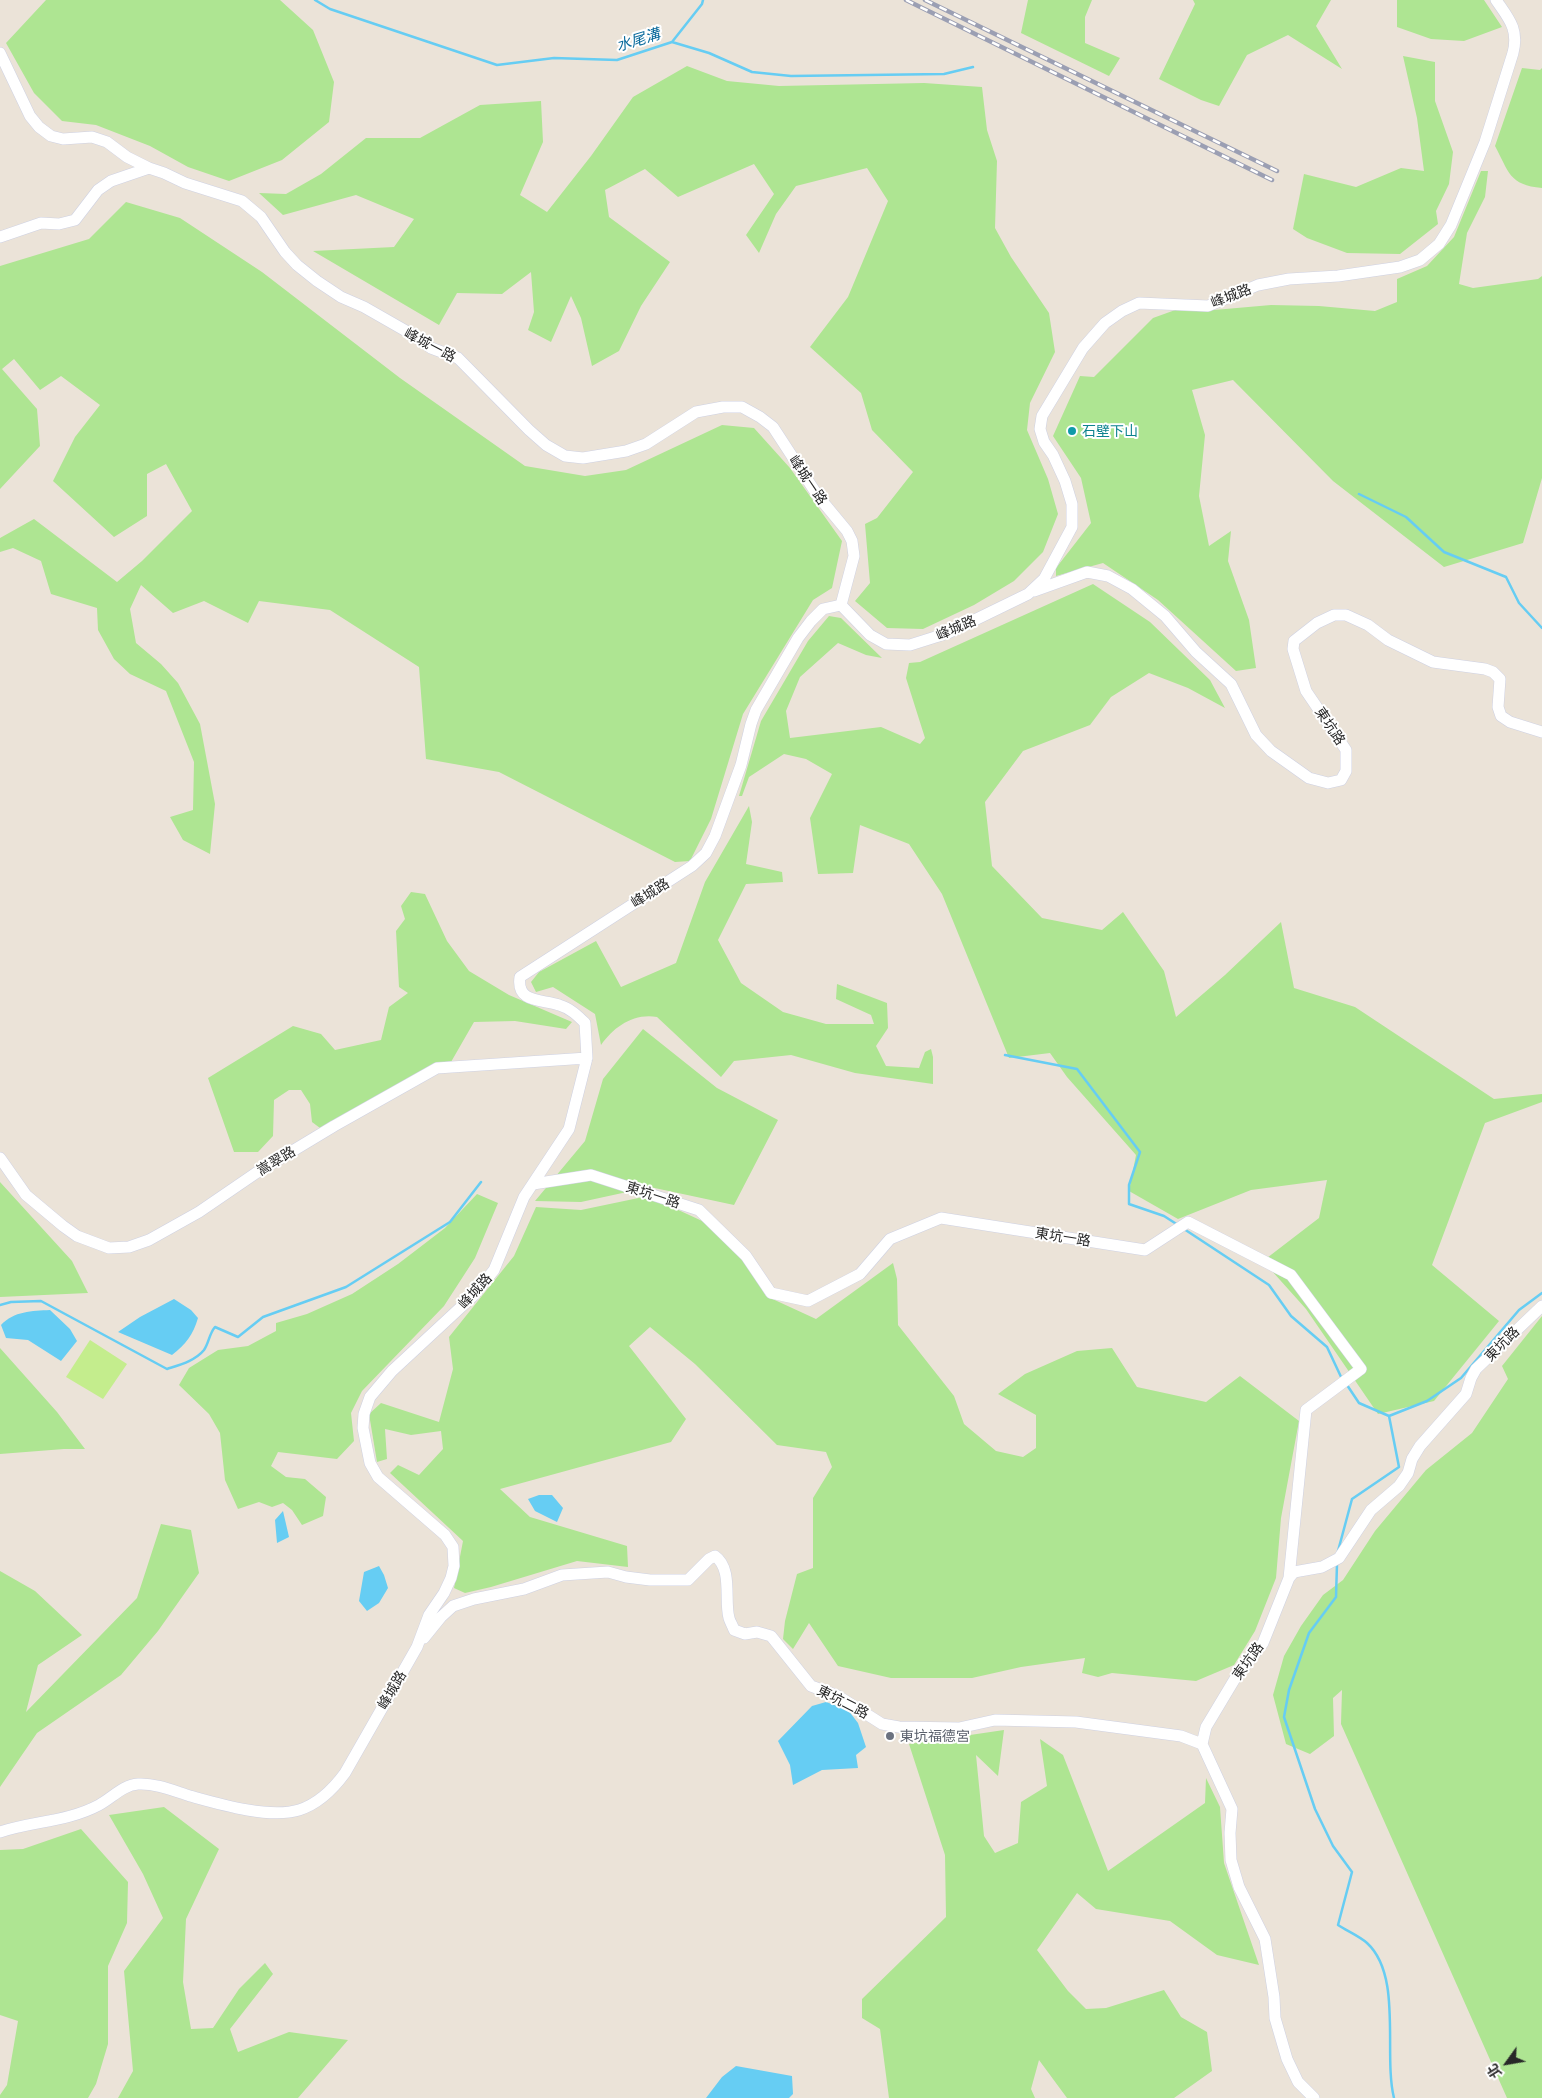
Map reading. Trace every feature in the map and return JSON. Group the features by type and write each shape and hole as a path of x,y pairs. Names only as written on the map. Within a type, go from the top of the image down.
{"street":[{"name":"峰城路","path":"0,1832 17,1826 76,1816 100,1805 125,1788 138,1784 160,1786 212,1802 271,1813 299,1810 334,1788 345,1773 417,1647 429,1615 444,1593 454,1566 453,1547 445,1535 378,1477 370,1462 363,1428 364,1414 370,1396 392,1371 474,1295 494,1270 524,1197 569,1129 587,1058 586,1023 575,1013 559,1004 542,1002 525,995 519,985 520,977 692,866 706,853 738,773 756,710 798,638 811,621 824,609 841,604 870,635 886,644 910,645 948,633 1028,594 1044,579 1072,528 1072,504 1065,481 1053,455 1044,442 1040,429 1042,416 1083,348 1105,323 1122,311 1139,303 1208,306 1258,285 1288,279 1338,276 1400,268 1420,260 1439,244 1451,225 1485,142 1513,53 1516,39 1515,30 1496,0"},
{"name":"峰城一路","path":"0,53 30,116 39,127 51,136 62,139 92,137 107,142 127,157 149,168 185,183 242,201 261,217 285,252 316,281 413,335 431,348 458,358 528,430 546,445 565,456 583,458 626,450 646,444 696,412 742,407 760,417 772,427 818,496 847,531 852,541 854,556 841,604"},
{"path":"0,237 41,224 59,224 75,220 98,190 111,181 149,168"},
{"name":"東坑路","path":"1028,594 1087,572 1108,576 1132,590 1165,616 1196,652 1231,684 1256,735 1271,751 1309,778 1328,783 1341,780 1346,771 1346,750 1306,691 1293,649 1294,641 1317,623 1334,615 1346,615 1368,625 1388,640 1433,662 1466,665 1493,672 1500,679 1498,707 1501,716 1510,722 1542,732"},
{"name":"嵩翠路","path":"0,1158 26,1196 77,1236 109,1248 129,1248 149,1240 199,1212 256,1173 334,1126 437,1068 587,1058"},
{"name":"東坑一路","path":"533,1184 591,1176 699,1210 746,1256 771,1293 808,1301 860,1274 890,1240 941,1218 1145,1250 1188,1222 1291,1275 1361,1369 1306,1410 1289,1578"},
{"name":"東坑路","path":"1202,1744 1206,1727 1236,1677 1263,1643 1289,1578 1294,1572 1322,1567 1339,1558 1371,1510 1399,1486 1408,1473 1412,1460 1420,1446 1466,1394 1476,1369 1542,1306"},
{"name":"東坑二路","path":"417,1647 441,1617 453,1606 474,1599 524,1589 562,1575 588,1572 608,1572 626,1577 650,1580 688,1580 709,1559 715,1556 721,1560 724,1570 729,1618 734,1630 745,1634 757,1632 771,1636 811,1686 838,1696 882,1724 959,1728 995,1720 1076,1722 1181,1736 1202,1744"},
{"path":"1202,1744 1232,1809 1230,1833 1231,1860 1240,1887 1265,1939 1274,1996 1275,2018 1287,2059 1298,2082 1314,2098"}],"green space":[{"path":"46,0 280,0 313,30 334,82 329,122 282,160 229,181 188,167 150,146 96,125 62,121 34,93 6,43"},
{"path":"1028,0 1092,0 1085,17 1085,43 1120,58 1109,76 1021,33"},
{"path":"1193,0 1331,0 1316,26 1342,69 1288,35 1247,55 1219,106 1201,100 1159,79 1195,4"},
{"path":"1397,0 1484,0 1502,27 1464,41 1431,39 1397,27"},
{"path":"1403,56 1435,62 1435,101 1453,152 1449,184 1436,211 1438,224 1400,254 1347,253 1307,238 1293,229 1304,174 1356,187 1401,168 1424,171 1417,118"},
{"path":"687,66 727,81 779,86 924,83 982,87 987,130 997,161 995,228 1011,257 1049,313 1055,352 1030,403 1027,430 1048,479 1058,514 1043,552 1014,581 974,605 923,629 887,628 855,601 870,583 865,524 877,518 913,472 872,430 861,393 810,347 848,297 888,201 867,168 796,186 776,214 759,253 746,235 774,194 754,164 678,197 645,169 605,190 609,217 670,262 641,306 619,351 592,366 581,318 571,296 551,342 528,330 534,312 531,272 502,294 457,293 439,325 313,251 394,247 414,219 356,195 283,215 259,193 286,194 321,174 366,138 420,138 480,105 541,101 543,142 520,195 547,212 591,156 633,97"},
{"path":"1522,68 1540,70 1542,68 1542,188 1523,184 1511,176 1495,146"},
{"path":"1481,171 1488,171 1485,197 1467,233 1459,284 1473,288 1538,279 1542,276 1542,478 1523,543 1444,567 1333,481 1233,380 1192,390 1205,435 1199,496 1209,546 1231,531 1228,561 1249,620 1256,668 1236,671 1158,600 1103,563 1056,576 1056,568 1091,523 1081,478 1053,436 1080,376 1094,377 1153,318 1178,309 1214,310 1271,305 1319,306 1375,311 1397,302 1397,279 1427,266 1454,237"},
{"path":"126,202 180,218 262,272 400,378 525,466 585,476 626,470 722,425 754,428 790,468 842,541 832,588 813,600 743,714 711,819 690,861 675,862 499,772 426,759 419,667 330,610 259,601 248,623 204,601 173,613 141,585 130,609 136,643 161,664 178,683 200,724 215,804 210,854 183,840 170,817 193,810 194,762 166,691 130,674 114,659 98,630 97,608 51,594 41,561 13,548 0,552 0,538 34,519 117,582 142,561 192,511 166,464 147,474 147,516 114,537 53,481 75,437 100,405 61,376 40,390 14,359 2,369 37,409 40,446 0,489 0,266 89,239"},
{"path":"1093,584 1150,622 1210,680 1225,708 1188,688 1149,673 1111,697 1090,725 1023,751 985,802 992,866 1042,918 1102,930 1123,912 1164,971 1176,1017 1225,975 1281,922 1294,988 1355,1007 1494,1099 1542,1094 1542,1102 1485,1123 1432,1265 1499,1321 1434,1401 1378,1414 1306,1309 1263,1261 1319,1218 1327,1180 1251,1190 1178,1219 1129,1191 1136,1155 1067,1077 1050,1053 1009,1058 942,894 909,844 860,825 853,873 818,874 810,818 832,774 806,759 784,754 749,777 742,796 739,796 761,721 808,641 829,616 841,618 882,658 866,655 838,643 800,677 786,711 790,738 881,727 920,744 925,738 906,678 909,663 920,662"},
{"path":"749,806 752,822 746,864 782,872 783,882 746,884 718,940 741,983 783,1012 826,1024 874,1024 871,1015 836,999 837,984 887,1003 888,1028 876,1046 886,1066 919,1068 925,1052 931,1049 933,1057 933,1084 855,1073 791,1055 734,1061 721,1077 657,1017 648,1016 632,1019 612,1032 601,1045 595,1014 553,987 536,992 531,982 539,972 596,941 621,987 676,963 705,882"},
{"path":"411,892 425,894 447,941 469,971 509,995 572,1022 566,1029 515,1021 474,1022 451,1062 320,1128 312,1122 310,1104 301,1090 289,1090 274,1100 273,1136 258,1152 234,1152 208,1078 293,1026 321,1034 335,1050 381,1040 389,1007 408,993 399,987 396,931 405,919 401,906"},
{"path":"643,1029 717,1088 778,1120 734,1205 650,1187 581,1202 535,1201 585,1141 603,1079"},
{"path":"0,1182 72,1261 88,1293 0,1297"},
{"path":"477,1194 498,1203 475,1258 444,1306 362,1391 351,1413 354,1441 337,1459 278,1452 271,1466 286,1477 305,1479 326,1497 323,1516 302,1525 292,1510 283,1503 272,1507 259,1502 238,1509 225,1480 220,1433 209,1414 179,1385 189,1368 218,1350 248,1346 276,1331 276,1323 307,1314 352,1294 398,1264 445,1228"},
{"path":"648,1196 713,1226 745,1260 766,1296 816,1319 893,1263 897,1279 898,1325 954,1396 964,1424 996,1451 1023,1457 1036,1448 1036,1415 998,1394 1025,1374 1077,1351 1112,1348 1137,1387 1206,1402 1240,1376 1299,1421 1281,1518 1276,1578 1255,1631 1234,1665 1196,1681 1112,1673 1098,1677 1082,1673 1085,1658 1021,1667 972,1678 891,1678 838,1666 809,1623 793,1649 783,1639 785,1621 797,1574 813,1568 813,1498 832,1467 826,1452 777,1445 695,1364 650,1327 629,1346 686,1419 671,1442 500,1489 530,1517 627,1546 628,1567 577,1561 465,1593 454,1588 463,1541 390,1473 398,1465 419,1475 443,1449 441,1431 411,1435 385,1429 387,1459 377,1462 369,1414 381,1403 439,1422 453,1369 449,1337 514,1256 536,1207 581,1210"},
{"path":"1542,1316 1542,2098 1507,2098 1341,1724 1342,1690 1333,1698 1334,1736 1310,1754 1286,1744 1273,1695 1284,1656 1301,1626 1323,1595 1343,1580 1375,1531 1426,1470 1472,1433 1508,1379 1502,1366"},
{"path":"90,1340 127,1364 103,1399 66,1377"},
{"path":"0,1348 57,1412 85,1449 0,1454"},
{"path":"161,1524 191,1530 199,1573 158,1631 121,1675 37,1733 0,1787 0,1571 35,1591 82,1635 38,1665 26,1712 137,1598"},
{"path":"1004,1730 998,1776 976,1755 984,1836 995,1853 1018,1843 1021,1802 1047,1786 1040,1739 1063,1755 1108,1871 1205,1803 1206,1778 1220,1807 1224,1863 1259,1965 1217,1955 1170,1921 1096,1909 1077,1893 1037,1950 1068,1991 1086,2009 1106,2008 1164,1990 1181,2017 1207,2032 1212,2071 1174,2098 1067,2098 1039,2060 1031,2089 1035,2098 889,2098 880,2029 862,2018 862,1999 946,1917 945,1855 909,1744"},
{"path":"164,1807 219,1849 186,1919 183,1982 191,2029 213,2028 239,1989 265,1963 273,1974 230,2029 238,2052 289,2032 348,2040 298,2098 118,2098 133,2071 124,1971 163,1918 143,1874 109,1815"},
{"path":"81,1829 128,1882 127,1923 108,1966 108,2044 96,2084 88,2098 0,2098 7,2085 18,2021 0,2015 0,1850 23,1849"}],"water":[{"path":"174,1299 191,1310 198,1318 188,1339 172,1355 118,1332 140,1317"},
{"path":"50,1310 70,1329 77,1341 61,1361 28,1340 6,1338 1,1325 17,1314"},
{"path":"539,1495 552,1495 563,1508 557,1522 535,1511 528,1499"},
{"path":"283,1511 289,1537 277,1543 275,1520"},
{"path":"379,1566 388,1588 379,1603 367,1611 359,1601 364,1572"},
{"path":"826,1702 848,1710 858,1723 866,1747 856,1755 858,1768 822,1770 793,1785 790,1765 778,1741 812,1706"},
{"path":"736,2066 792,2076 793,2094 789,2098 706,2098 722,2077"}],"waterway":[{"name":"水尾溝","path":"315,0 330,9 497,65 554,58 617,60 672,42 709,53 752,72 791,76 944,74 973,67"},
{"path":"672,42 702,4 703,0"},
{"path":"1359,494 1406,517 1444,552 1506,577 1519,603 1542,628"},
{"path":"1005,1055 1077,1069 1140,1152 1129,1185 1129,1204 1164,1216 1178,1225"},
{"path":"0,1305 11,1302 41,1301 167,1369 187,1362 200,1354 206,1347 215,1327 238,1337 263,1317 346,1287 450,1222 481,1182"},
{"path":"1184,1229 1269,1285 1291,1316 1327,1347 1342,1379"},
{"path":"1338,1551 1352,1499 1399,1467 1389,1416 1427,1401 1461,1378 1519,1310 1542,1293"},
{"path":"1347,1385 1359,1403 1389,1416"},
{"path":"1337,1564 1336,1597 1309,1633 1289,1690 1284,1717 1315,1809 1333,1846 1352,1872 1338,1925 1367,1943 1378,1957 1385,1975 1390,2016 1390,2060 1394,2098"}],"railway":[{"path":"906,0 1272,180"},
{"path":"925,0 1277,171"}],"place":[{"name":"石壁下山","path":"1072,431"},
{"name":"東坑福德宮","path":"890,1736"}]}
